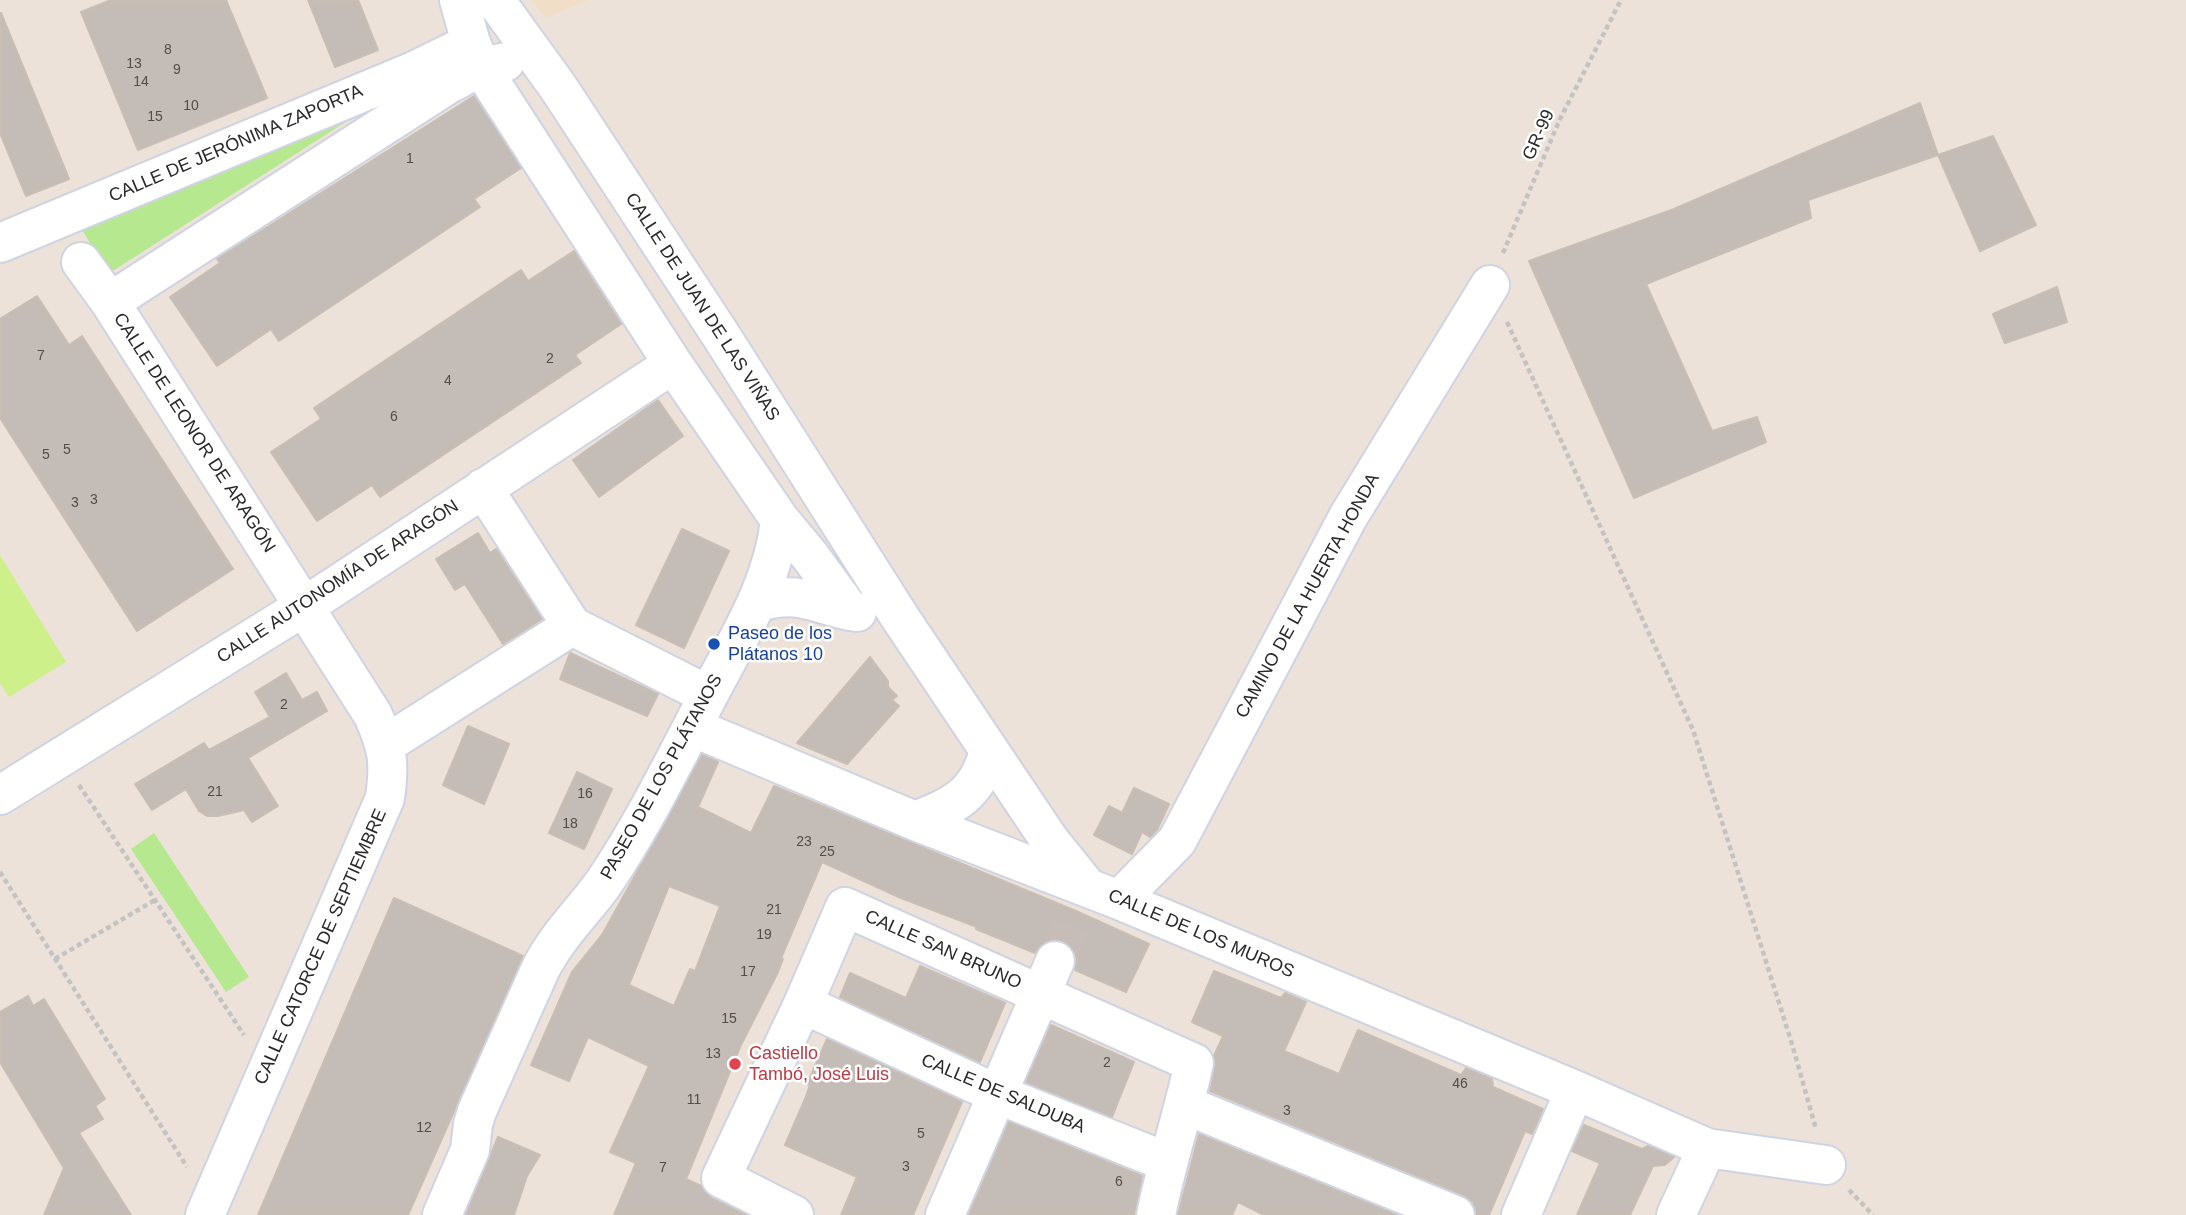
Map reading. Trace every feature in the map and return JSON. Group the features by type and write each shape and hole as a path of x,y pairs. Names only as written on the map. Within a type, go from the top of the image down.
{"street":[{"path":"459,0 476,55 673,364 780,520 850,611"},
{"name":"CALLE DE JUAN DE LAS VIÑAS","path":"495,0 530,46 720,334 901,619 1051,841 1094,899"},
{"name":"CALLE DE JERÓNIMA ZAPORTA","path":"0,243 414,71 476,55 512,59 530,46"},
{"name":"CALLE DE JERÓNIMA ZAPORTA","path":"110,302 447,86 476,55"},
{"name":"CALLE DE LEONOR DE ARAGÓN","path":"81,261 305,607"},
{"name":"CAMINO DE LA HUERTA HONDA","path":"1094,899 1177,841 1348,517 1490,285"},
{"name":"CALLE AUTONOMÍA DE ARAGÓN","path":"0,795 305,607 673,364"},
{"path":"386,744 572,626 483,488"},
{"name":"PASEO DE LOS PLÁTANOS","path":"442,1215 470,1150 477,1111 540,970 554,944 586,907 623,853 700,711 758,602 775,553 780,520"},
{"path":"758,602 778,596 799,596 850,611 901,619"},
{"name":"CALLE CATORCE DE SEPTIEMBRE","path":"207,1209 386,798 389,769 386,744 373,715 305,607"},
{"name":"CALLE DE LOS MUROS","path":"572,626 700,711 915,821 1094,899 1575,1090 1707,1148 1826,1165"},
{"path":"915,821 958,802 984,771 989,750"},
{"name":"CALLE SAN BRUNO","path":"794,1215 722,1178 845,907 1049,978 1194,1063 1185,1105"},
{"path":"945,1215 1049,978"},
{"name":"CALLE DE SALDUBA","path":"803,1004 998,1094 1167,1162"},
{"path":"1521,1215 1575,1090"},
{"path":"1156,1215 1167,1162 1185,1105 1455,1215"},
{"path":"1676,1215 1707,1148"}],"path":[{"name":"GR-99","path":"1490,285 1560,119 1621,0"},
{"path":"1490,285 1693,730 1792,1044 1826,1165"},
{"path":"61,758 267,1070"},
{"path":"0,872 207,1209"},
{"path":"55,959 155,900"}],"shaded area":[{"path":"531,0 589,0 546,18"}],"green space":[{"path":"394,91 108,274 80,226"},
{"path":"0,555 66,662 9,697 0,683"},
{"path":"154,833 249,977 226,992 131,849"}],"building":[{"path":"111,0 226,0 267,98 138,150 81,12"},
{"path":"308,0 358,0 378,50 335,67"},
{"path":"1,13 69,179 26,196 0,133"},
{"path":"474,96 521,168 474,199 480,207 279,341 271,329 217,366 170,297 220,263 217,259"},
{"path":"1920,103 1938,155 1808,200 1811,218 1646,284 1712,431 1757,417 1766,442 1634,498 1529,261 1674,209"},
{"path":"1993,136 2036,225 1980,251 1938,155"},
{"path":"574,251 621,324 575,355 581,363 380,497 372,485 317,521 271,452 321,419 314,408 521,270 528,281"},
{"path":"2057,287 2067,322 2005,343 1993,314"},
{"path":"37,296 69,345 82,336 233,569 137,631 0,418 0,319"},
{"path":"658,400 683,436 599,497 573,460"},
{"path":"682,529 729,551 684,648 636,625"},
{"path":"478,533 490,553 496,549 542,619 503,644 465,584 455,590 436,559"},
{"path":"570,653 658,694 647,716 560,679"},
{"path":"870,657 888,681 888,687 897,696 892,700 899,706 847,764 797,743"},
{"path":"286,673 302,700 317,692 327,711 248,758 278,806 252,822 244,810 207,816 199,811 186,789 152,810 135,784 204,743 209,750 270,717 255,692"},
{"path":"468,726 509,744 484,804 443,785"},
{"path":"702,755 718,762 698,807 751,833 774,786 1149,944 1126,992 1075,970 1077,959 1073,949 1063,941 1052,939 1043,943 1035,953 822,862 781,958 783,959 778,972 740,1047 686,1179 701,1186 711,1198 746,1215 614,1215 636,1163 610,1152 649,1066 588,1037 569,1081 531,1065 572,972 602,935","holes":["669,886 720,906 695,971 690,969 674,1006 629,985"]},
{"path":"577,772 612,789 584,849 549,833"},
{"path":"1134,788 1169,804 1157,830 1150,837 1142,832 1132,854 1094,835 1109,806 1122,813"},
{"path":"394,898 523,956 408,1215 258,1215"},
{"path":"920,966 1005,1003 980,1062 840,997 850,973 906,998"},
{"path":"1214,971 1281,998 1285,993 1306,1002 1284,1051 1339,1074 1358,1030 1461,1075 1466,1068 1492,1079 1493,1087 1543,1109 1532,1134 1525,1131 1489,1215 1476,1215 1473,1202 1463,1195 1210,1091 1215,1068 1214,1056 1223,1036 1192,1022"},
{"path":"28,996 33,1006 44,999 105,1099 95,1106 103,1119 79,1133 131,1215 44,1215 64,1168 0,1062 0,1012"},
{"path":"1051,1025 1134,1062 1112,1117 1026,1082"},
{"path":"827,1039 962,1102 913,1215 841,1215 857,1177 785,1145"},
{"path":"1009,1122 1142,1176 1135,1215 969,1215"},
{"path":"1584,1125 1642,1149 1648,1146 1674,1157 1665,1165 1653,1166 1630,1215 1577,1215 1600,1163 1572,1151"},
{"path":"1199,1134 1397,1215 1264,1215 1238,1202 1232,1215 1178,1215"},
{"path":"498,1137 540,1155 527,1176 514,1215 466,1215"}],"tunnel":[{"path":"1055,961 1076,911"}],"place":[{"name":"Paseo de los Plátanos 10","path":"714,644"},
{"name":"Castiello Tambó, José Luis","path":"735,1064"}]}
